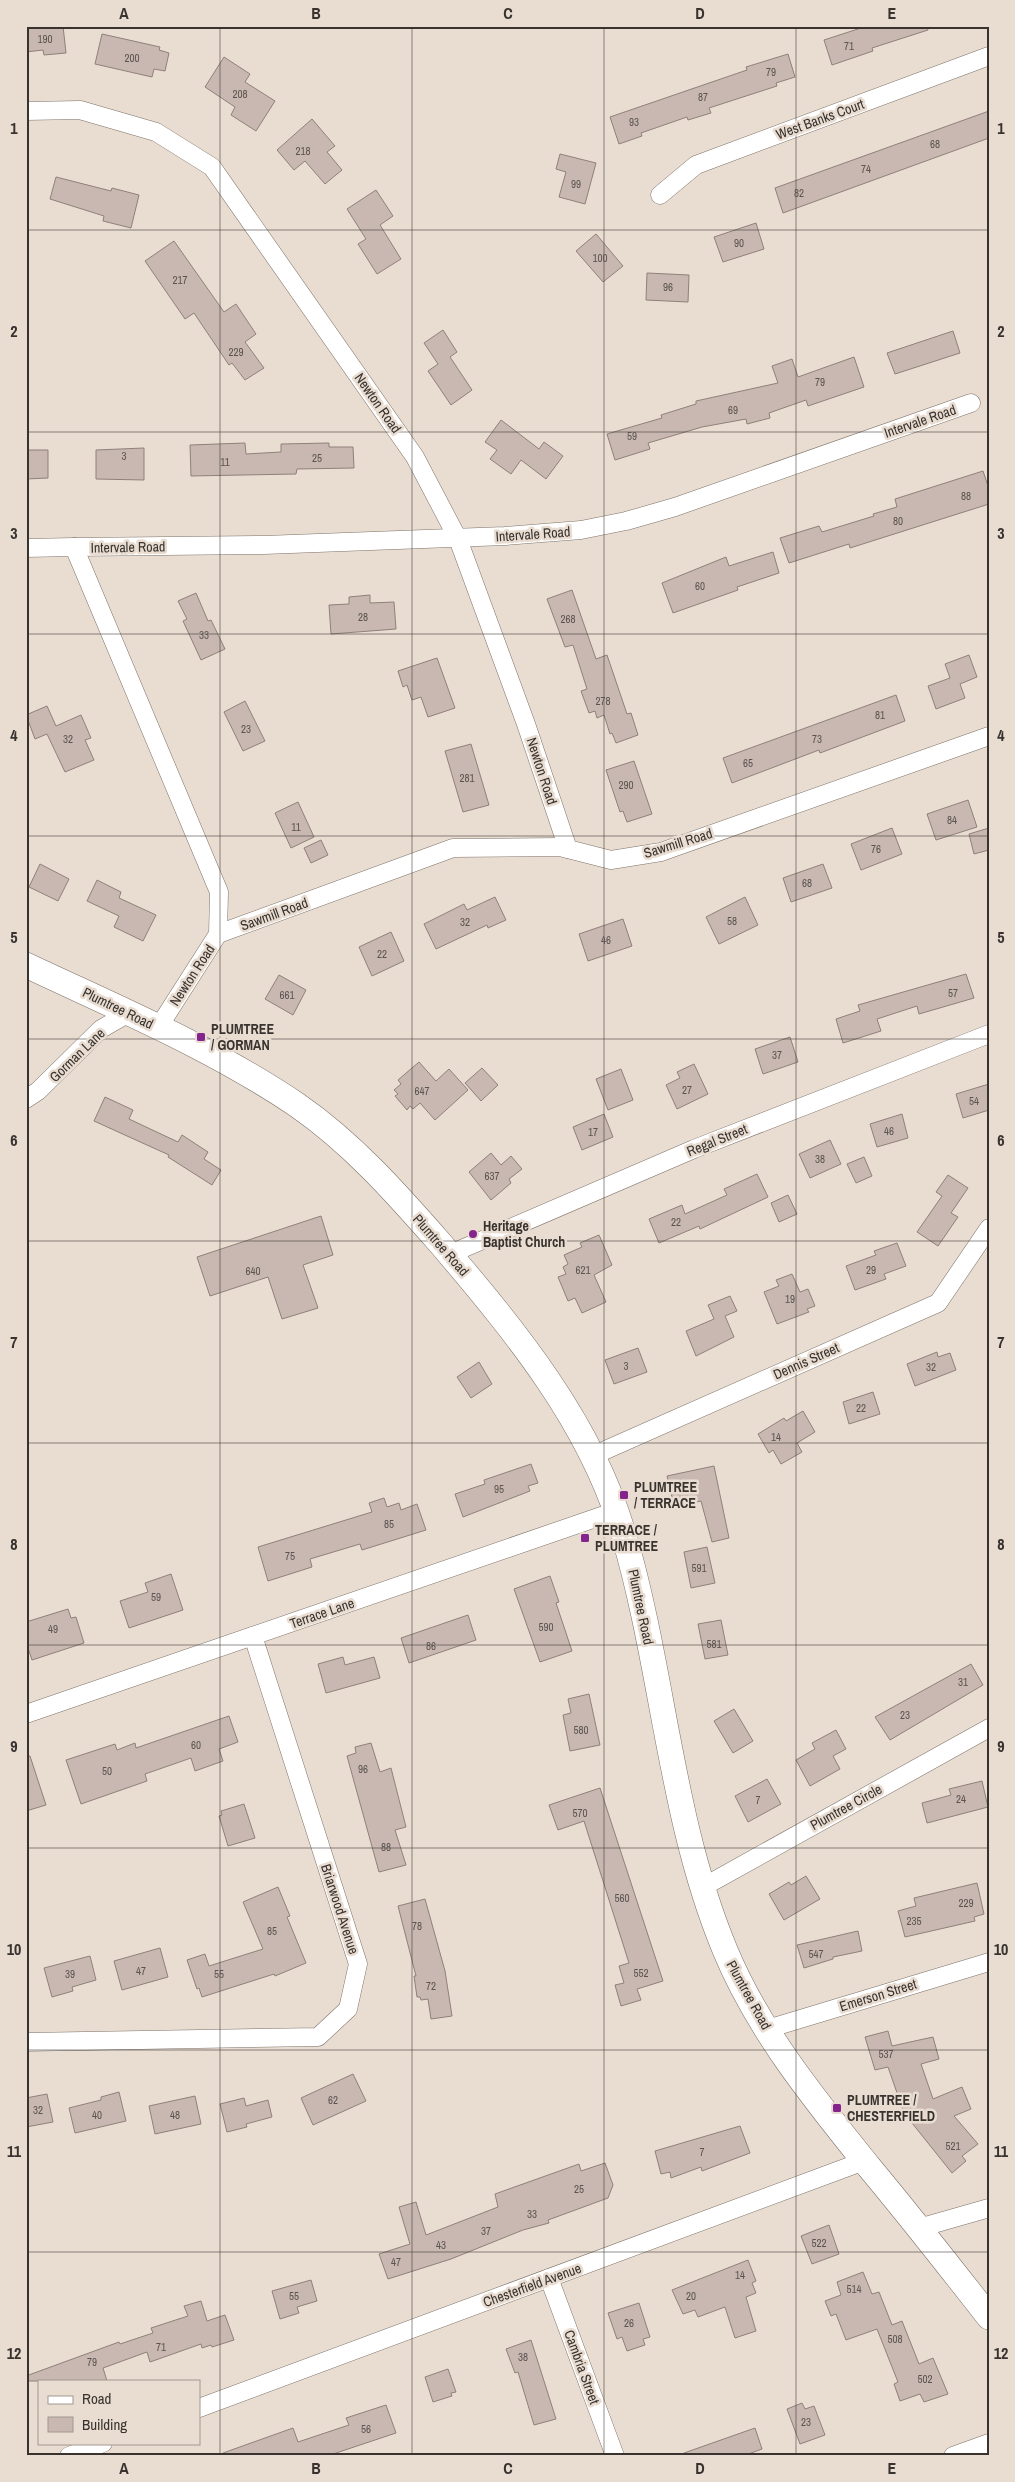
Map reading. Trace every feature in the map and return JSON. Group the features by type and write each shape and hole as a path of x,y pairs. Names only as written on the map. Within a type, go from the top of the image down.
{"street":[{"name":"West Banks Court","path":"660,195 696,165 989,56"},
{"name":"Newton Road","path":"26,111 80,110 156,132 212,167 415,457 458,539 526,724 568,849"},
{"name":"Intervale Road","path":"74,547 264,546 458,539 573,531 626,521 675,507 971,404"},
{"name":"Newton Road","path":"74,547 220,892 218,934 158,1028"},
{"path":"26,548 74,547"},
{"name":"Sawmill Road","path":"218,934 453,848 560,847 611,860 661,852 989,736"},
{"name":"Plumtree Road","path":"26,965 244,1070 321,1122 376,1171 450,1254 544,1374 571,1416 592,1456 616,1511 636,1581 690,1848 726,1953 767,2029 821,2107 989,2317"},
{"name":"Gorman Lane","path":"26,1099 38,1091 100,1029 129,1013"},
{"name":"Regal Street","path":"450,1254 694,1149 989,1034"},
{"name":"Dennis Street","path":"592,1456 938,1303 989,1228"},
{"name":"Terrace Lane","path":"26,1714 616,1511"},
{"name":"Briarwood Avenue","path":"26,2042 318,2037 348,2009 358,1964 253,1636"},
{"name":"Plumtree Circle","path":"703,1887 989,1728"},
{"name":"Emerson Street","path":"767,2029 989,1962"},
{"name":"Chesterfield Avenue","path":"200,2408 864,2161"},
{"path":"919,2228 989,2208"},
{"name":"Cambria Street","path":"548,2278 615,2456"},
{"path":"953,2456 989,2443"},
{"path":"70,2456 100,2444"}],"building":[{"path":"63,26 66,53 44,55 43,50 26,52 26,28"},
{"path":"867,26 927,26 928,30 872,48 873,51 832,65 824,40"},
{"path":"102,34 160,47 159,50 169,53 165,71 154,69 152,77 95,64"},
{"path":"788,54 795,77 776,83 777,86 709,108 711,113 688,120 687,117 641,133 642,136 619,144 610,117 747,70 746,67"},
{"path":"224,57 250,74 245,82 275,101 256,131 231,115 235,107 205,87"},
{"path":"989,111 989,138 783,213 775,188"},
{"path":"312,119 335,146 327,152 342,170 325,184 305,161 294,170 277,150"},
{"path":"560,154 596,163 585,204 559,197 566,172 556,169"},
{"path":"56,177 111,191 112,188 139,195 131,228 103,221 104,216 50,199"},
{"path":"376,190 393,216 380,225 401,259 377,274 358,244 366,239 347,209"},
{"path":"756,223 764,249 723,262 714,237"},
{"path":"596,234 623,266 603,282 576,251"},
{"path":"174,241 224,312 236,304 256,334 245,342 264,368 245,380 232,363 229,365 194,313 185,319 145,261"},
{"path":"647,273 689,275 688,302 646,300"},
{"path":"443,330 457,352 450,357 472,390 451,405 428,371 438,364 424,343"},
{"path":"953,331 960,353 895,374 887,353"},
{"path":"854,357 864,387 808,406 806,400 769,413 770,418 747,424 746,419 702,427 648,443 650,449 615,460 607,434 662,418 661,415 696,404 696,401 778,383 772,366 792,359 798,377"},
{"path":"501,420 539,449 544,442 563,456 546,479 521,460 511,474 490,459 497,450 485,442"},
{"path":"245,443 246,454 281,452 281,444 329,443 329,447 353,447 354,468 297,469 296,474 191,476 190,445"},
{"path":"144,448 144,480 96,479 96,450"},
{"path":"26,450 48,450 48,478 26,479"},
{"path":"983,471 989,489 989,504 850,548 849,544 789,563 780,538 819,526 822,532 874,516 873,514 897,507 895,499"},
{"path":"773,552 779,573 737,587 738,590 673,613 662,583 726,557 729,566"},
{"path":"572,590 596,659 607,655 627,714 631,713 638,735 616,743 612,733 610,734 604,715 597,718 595,711 589,713 581,691 587,689 573,645 565,647 547,599"},
{"path":"196,593 208,621 211,620 225,649 201,660 183,621 187,619 178,601"},
{"path":"370,595 370,603 394,602 396,629 331,634 329,605 349,604 349,597"},
{"path":"969,655 977,677 960,684 965,698 936,709 928,686 950,678 945,664"},
{"path":"437,658 455,708 428,717 421,697 412,700 407,685 403,687 398,671"},
{"path":"896,695 905,721 820,753 819,750 732,783 723,758"},
{"path":"245,701 265,741 243,751 224,712"},
{"path":"47,706 56,726 81,715 91,738 85,740 94,760 65,772 47,734 35,739 26,715"},
{"path":"471,744 489,805 463,812 445,751"},
{"path":"634,761 652,814 627,822 623,811 620,812 606,770"},
{"path":"968,800 977,827 936,840 927,814"},
{"path":"298,802 314,837 291,848 275,813"},
{"path":"892,828 902,854 861,870 851,844"},
{"path":"989,828 989,850 974,854 969,834"},
{"path":"321,840 328,855 311,863 304,848"},
{"path":"40,864 69,879 58,901 29,887"},
{"path":"823,864 832,888 791,902 783,878"},
{"path":"97,880 121,892 119,898 156,915 143,941 114,927 119,916 87,901"},
{"path":"495,897 506,920 488,928 487,925 436,949 424,924 464,904 467,910"},
{"path":"745,897 758,925 719,944 706,917"},
{"path":"623,919 632,946 588,961 579,934"},
{"path":"391,932 404,961 372,976 359,947"},
{"path":"966,974 974,998 919,1014 917,1006 877,1019 881,1031 843,1043 836,1019 860,1011 858,1005"},
{"path":"279,975 306,990 293,1015 265,999"},
{"path":"790,1037 798,1062 763,1074 755,1049"},
{"path":"419,1062 436,1081 449,1069 468,1090 435,1120 420,1103 413,1109 410,1106 407,1110 395,1096 398,1094 394,1090 401,1084 398,1080"},
{"path":"694,1064 708,1094 677,1109 666,1085 680,1078 677,1072"},
{"path":"482,1068 498,1085 481,1101 465,1083"},
{"path":"621,1069 633,1100 608,1110 596,1079"},
{"path":"989,1084 989,1110 963,1118 956,1094"},
{"path":"105,1097 133,1110 129,1119 178,1142 182,1135 208,1152 204,1159 221,1170 212,1185 168,1157 169,1155 94,1121"},
{"path":"604,1114 613,1137 582,1150 573,1127"},
{"path":"902,1114 908,1138 877,1147 870,1124"},
{"path":"830,1140 841,1164 810,1178 799,1154"},
{"path":"491,1153 501,1165 511,1156 522,1169 509,1179 511,1183 491,1200 469,1172"},
{"path":"864,1157 872,1176 856,1183 847,1164"},
{"path":"757,1174 768,1197 700,1229 699,1226 659,1243 649,1219 682,1205 685,1214 727,1195 724,1189"},
{"path":"948,1175 968,1188 951,1213 958,1217 938,1246 917,1232 942,1196 936,1192"},
{"path":"788,1195 797,1214 779,1222 771,1203"},
{"path":"321,1216 333,1255 303,1265 318,1308 282,1319 268,1277 210,1296 197,1257"},
{"path":"599,1235 612,1265 594,1275 606,1302 582,1313 575,1298 568,1301 558,1277 566,1274 563,1267 568,1264 564,1255 582,1247 580,1243"},
{"path":"897,1243 906,1266 884,1274 886,1279 855,1290 846,1266 876,1255 874,1251"},
{"path":"792,1274 800,1292 808,1289 815,1306 807,1309 809,1312 777,1324 764,1292 779,1286 776,1280"},
{"path":"730,1296 737,1311 725,1316 734,1337 696,1356 686,1331 714,1319 708,1305"},
{"path":"638,1348 647,1372 614,1384 605,1360"},
{"path":"937,1352 938,1357 950,1353 956,1370 915,1386 907,1364"},
{"path":"479,1362 492,1384 471,1398 457,1377"},
{"path":"873,1392 880,1414 849,1424 843,1402"},
{"path":"803,1411 815,1432 797,1443 802,1452 781,1464 773,1450 769,1453 758,1434 784,1418 786,1421"},
{"path":"531,1464 538,1483 528,1486 530,1491 463,1517 455,1494 485,1484 484,1480"},
{"path":"714,1466 729,1538 712,1542 701,1501 674,1506 667,1476"},
{"path":"384,1498 387,1507 399,1503 401,1510 417,1504 426,1530 362,1550 360,1544 310,1559 312,1567 268,1581 258,1547 372,1512 369,1503"},
{"path":"707,1547 715,1583 691,1588 684,1552"},
{"path":"171,1574 183,1610 129,1628 120,1601 148,1592 145,1583"},
{"path":"550,1576 559,1602 556,1603 572,1651 540,1662 514,1589"},
{"path":"68,1609 71,1618 76,1617 84,1643 32,1660 26,1642 26,1622"},
{"path":"468,1615 476,1640 409,1663 401,1638"},
{"path":"721,1620 728,1655 705,1659 698,1624"},
{"path":"343,1657 345,1665 374,1657 380,1678 326,1693 318,1664"},
{"path":"971,1664 983,1685 890,1740 875,1717"},
{"path":"589,1694 600,1745 570,1751 563,1715 571,1713 568,1699"},
{"path":"734,1709 753,1741 733,1753 714,1721"},
{"path":"229,1716 238,1742 219,1749 223,1761 195,1771 191,1758 145,1774 147,1781 81,1804 66,1760 115,1744 117,1750 135,1743 136,1748"},
{"path":"836,1730 846,1749 833,1756 840,1769 810,1786 796,1760 815,1749 812,1743"},
{"path":"371,1743 380,1772 391,1768 406,1827 395,1830 406,1865 379,1872 347,1756 356,1753 355,1747"},
{"path":"26,1756 30,1756 46,1805 26,1811"},
{"path":"767,1779 781,1804 748,1822 735,1796"},
{"path":"982,1781 988,1807 927,1823 922,1803 951,1795 949,1789"},
{"path":"600,1788 663,1981 637,1989 641,2000 621,2006 615,1985 624,1983 619,1966 629,1963 584,1821 558,1830 549,1805"},
{"path":"244,1804 255,1838 228,1846 219,1816 222,1815 221,1811"},
{"path":"806,1876 820,1899 784,1920 769,1894 789,1882 791,1885"},
{"path":"977,1883 984,1914 974,1917 975,1921 905,1937 898,1911 916,1906 914,1898"},
{"path":"278,1887 290,1916 287,1917 306,1963 275,1976 274,1974 202,1997 199,1988 197,1989 187,1960 205,1954 209,1966 263,1949 243,1902"},
{"path":"425,1899 445,1971 452,2016 431,2019 428,1999 421,2000 420,1997 417,1997 414,1976 416,1976 398,1906"},
{"path":"858,1931 862,1951 833,1957 833,1959 804,1968 797,1945"},
{"path":"160,1948 168,1977 122,1990 114,1961"},
{"path":"90,1956 96,1980 72,1987 73,1991 52,1997 44,1968"},
{"path":"888,2031 892,2046 933,2037 939,2059 921,2064 933,2099 962,2087 971,2109 954,2116 978,2144 962,2156 966,2161 952,2173 904,2113 888,2067 875,2070 865,2037"},
{"path":"353,2074 366,2101 313,2125 301,2098"},
{"path":"119,2092 126,2121 75,2133 69,2108 101,2100 101,2097"},
{"path":"47,2094 53,2122 26,2127 26,2098"},
{"path":"195,2096 201,2124 155,2134 149,2106"},
{"path":"244,2098 246,2106 268,2100 272,2117 246,2124 247,2127 227,2132 220,2104"},
{"path":"740,2126 750,2153 702,2171 701,2167 671,2178 670,2172 661,2174 655,2151"},
{"path":"605,2163 613,2185 608,2198 548,2220 549,2223 523,2230 451,2259 388,2279 379,2254 410,2244 399,2207 416,2202 426,2235 498,2207 495,2194 579,2164 581,2171"},
{"path":"829,2225 839,2254 812,2264 801,2236"},
{"path":"748,2260 756,2281 752,2283 756,2293 746,2297 756,2331 735,2338 725,2307 698,2317 695,2310 683,2314 672,2290"},
{"path":"863,2272 872,2294 879,2292 892,2325 902,2321 919,2364 933,2358 948,2394 924,2402 920,2394 900,2401 894,2384 898,2382 877,2329 846,2340 836,2314 831,2316 825,2301 841,2295 837,2282"},
{"path":"311,2280 317,2301 297,2307 299,2313 280,2319 272,2291"},
{"path":"201,2301 207,2321 225,2315 234,2340 212,2347 211,2345 202,2348 201,2344 150,2362 147,2352 103,2368 107,2380 26,2381 26,2376 119,2342 120,2344 153,2333 151,2328 188,2316 184,2306"},
{"path":"639,2303 650,2337 643,2339 645,2345 627,2351 622,2337 617,2339 608,2313"},
{"path":"531,2340 556,2419 534,2425 518,2372 515,2373 506,2349"},
{"path":"448,2369 456,2392 451,2393 452,2396 433,2402 425,2377"},
{"path":"802,2403 805,2409 814,2406 825,2435 800,2444 787,2409"},
{"path":"386,2405 396,2433 327,2456 223,2456 223,2453 293,2428 298,2442 349,2425 346,2418"},
{"path":"755,2428 762,2449 743,2456 684,2456 684,2453"}],"place":[{"name":"PLUMTREE / GORMAN","path":"201,1037"},
{"name":"Heritage Baptist Church","path":"473,1234"},
{"name":"PLUMTREE / TERRACE","path":"624,1495"},
{"name":"TERRACE / PLUMTREE","path":"585,1538"},
{"name":"PLUMTREE / CHESTERFIELD","path":"837,2108"}]}
